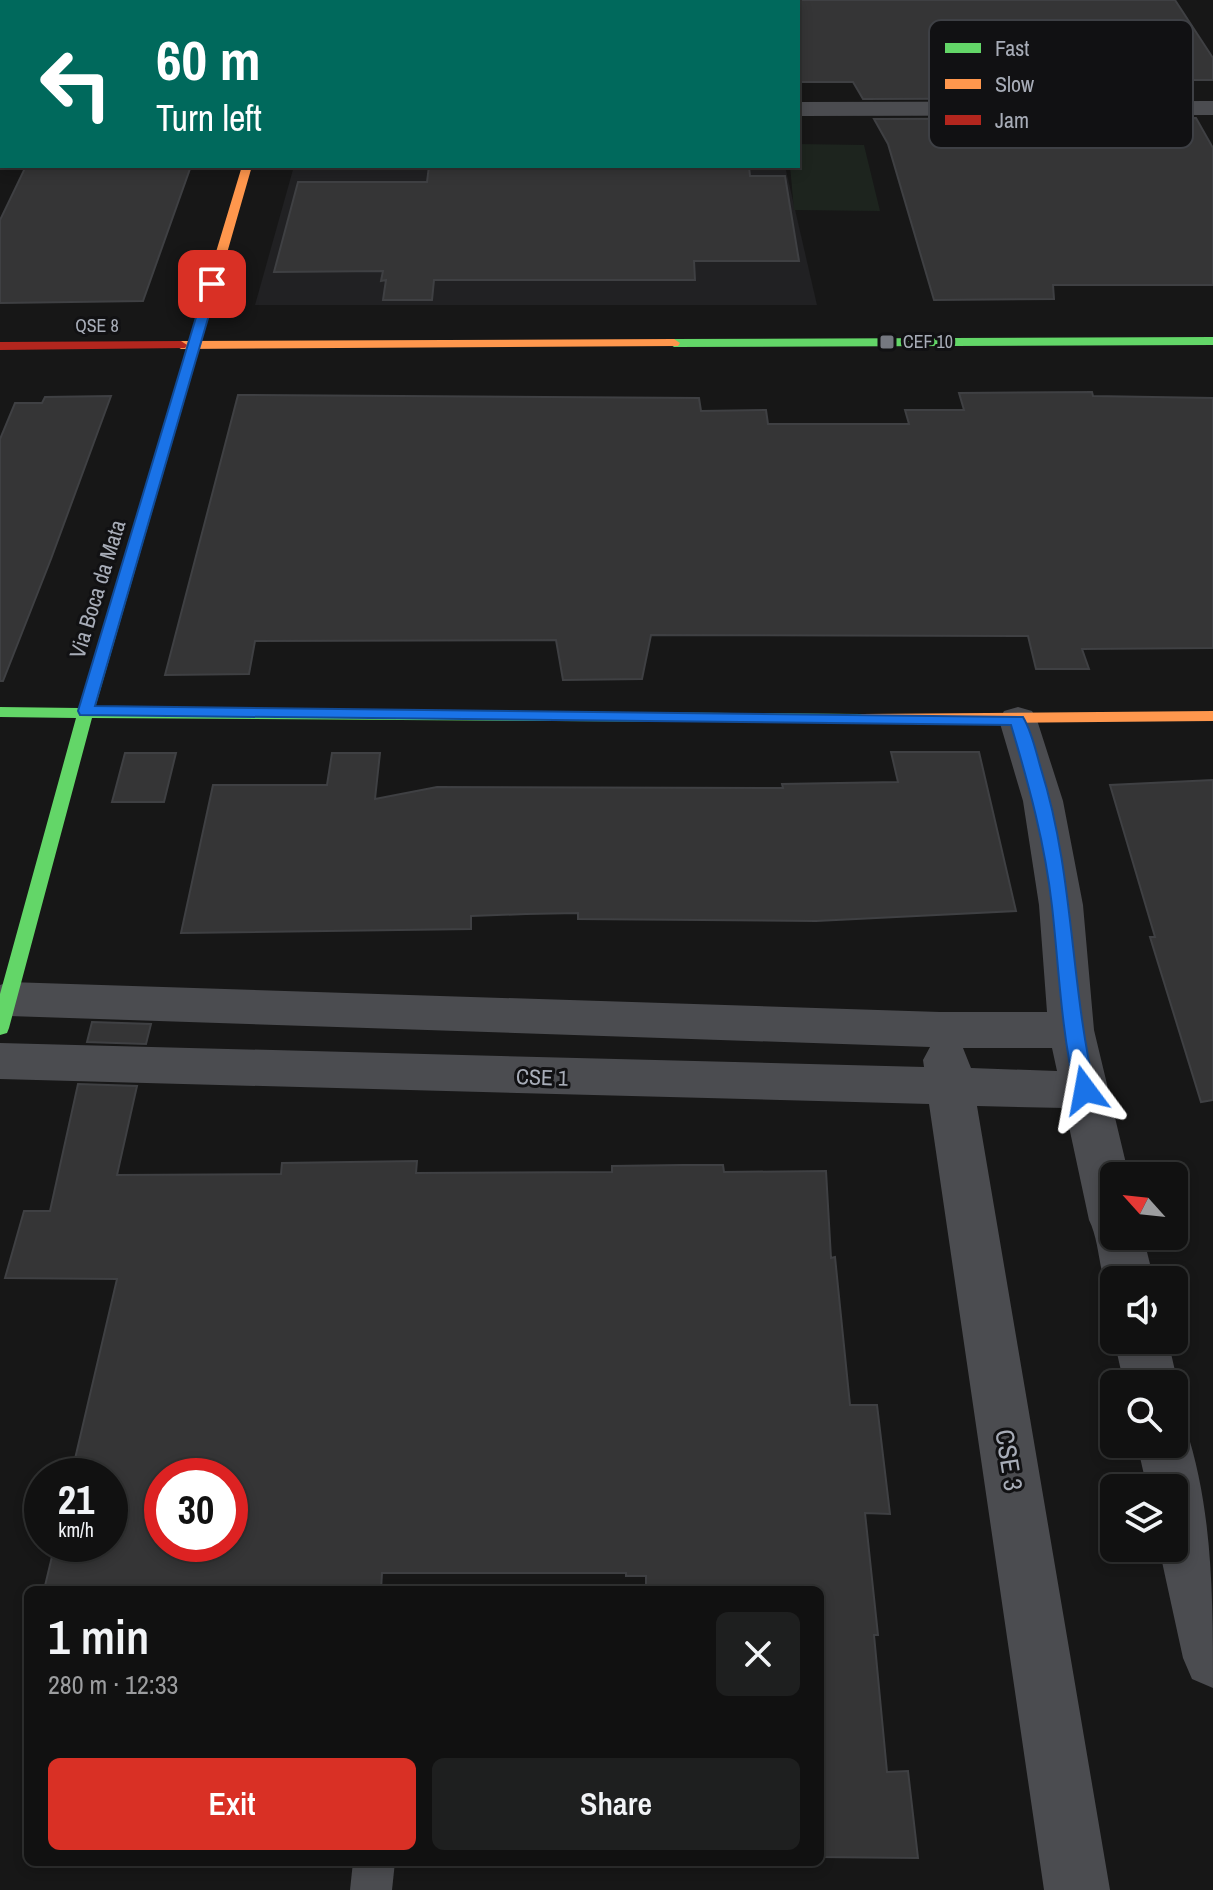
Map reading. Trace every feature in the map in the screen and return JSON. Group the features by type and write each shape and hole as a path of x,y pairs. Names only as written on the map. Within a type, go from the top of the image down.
{"street":[{"path":"1193,108 1213,108"},
{"path":"800,109 929,109"},
{"name":"Via Boca da Mata","path":"4,1013 86,711 246,168"},
{"name":"QSE 8","path":"0,346 1213,341"},
{"path":"0,712 1018,720 1213,716"},
{"path":"1018,720 1043,801 1061,905 1071,1030 1101,1162"},
{"path":"4,1013 1071,1030"},
{"name":"CSE 3","path":"940,1030 1077,1890"},
{"name":"CSE 1","path":"0,1061 951,1089 1085,1090"},
{"path":"1168,1458 1213,1658"}],"lane":[{"path":"371,1890 374,1866"}],"shaded area":[{"path":"800,144 864,145 880,211 794,210 790,168 800,168"},
{"path":"293,168 785,168 817,305 255,305"}],"building":[{"path":"800,0 1175,0 1188,20 929,20 929,99 863,99 853,82 800,82"},
{"path":"1193,27 1213,58 1213,80 1193,80"},
{"path":"1193,118 1196,118 1213,148 1213,285 1053,285 1054,299 934,300 888,144 874,119 929,119 929,148 1193,148"},
{"path":"25,168 190,168 143,301 0,303 0,220"},
{"path":"429,168 749,168 750,176 785,176 799,261 694,261 695,280 434,280 432,300 383,300 386,280 381,281 383,271 274,272 298,182 427,182"},
{"path":"1092,392 1093,396 1213,398 1213,648 1082,649 1089,669 1036,669 1028,636 651,635 642,679 563,680 556,640 255,641 249,674 165,675 238,395 699,398 701,411 766,410 768,424 909,424 905,410 964,410 959,393"},
{"path":"111,396 51,559 3,681 0,681 0,439 15,403 42,403 45,397"},
{"path":"891,752 979,752 1016,911 816,921 578,919 578,913 526,914 471,916 471,929 181,933 213,785 327,785 332,753 380,753 375,799 437,787 783,788 782,784 898,782"},
{"path":"125,753 176,753 164,802 112,802"},
{"path":"1213,780 1213,1100 1201,1102 1150,937 1155,937 1110,785"},
{"path":"92,1022 151,1024 146,1044 87,1042"},
{"path":"78,1084 137,1086 117,1175 281,1174 282,1163 417,1161 416,1173 612,1172 612,1166 682,1165 723,1165 724,1172 826,1171 831,1258 835,1257 850,1405 877,1405 890,1514 865,1513 878,1635 874,1635 887,1772 908,1771 918,1858 824,1857 824,1586 646,1586 646,1576 626,1576 626,1573 382,1573 381,1586 45,1586 51,1562 128,1562 128,1458 75,1458 117,1279 5,1278 24,1211 50,1211"}],"traffic: fast":[{"path":"0,1028 86,711 209,295"},
{"path":"674,343 1213,341"},
{"path":"0,712 862,719"}],"traffic: slow":[{"path":"209,295 246,168"},
{"path":"181,345 674,343"},
{"path":"862,719 1213,716"}],"traffic: jam":[{"path":"0,346 181,345"}],"place":[{"name":"CEF 10","path":"887,342"}],"route":[{"path":"212,284 86,711 1018,720 1043,801 1061,905 1071,1030 1085,1090"}]}
